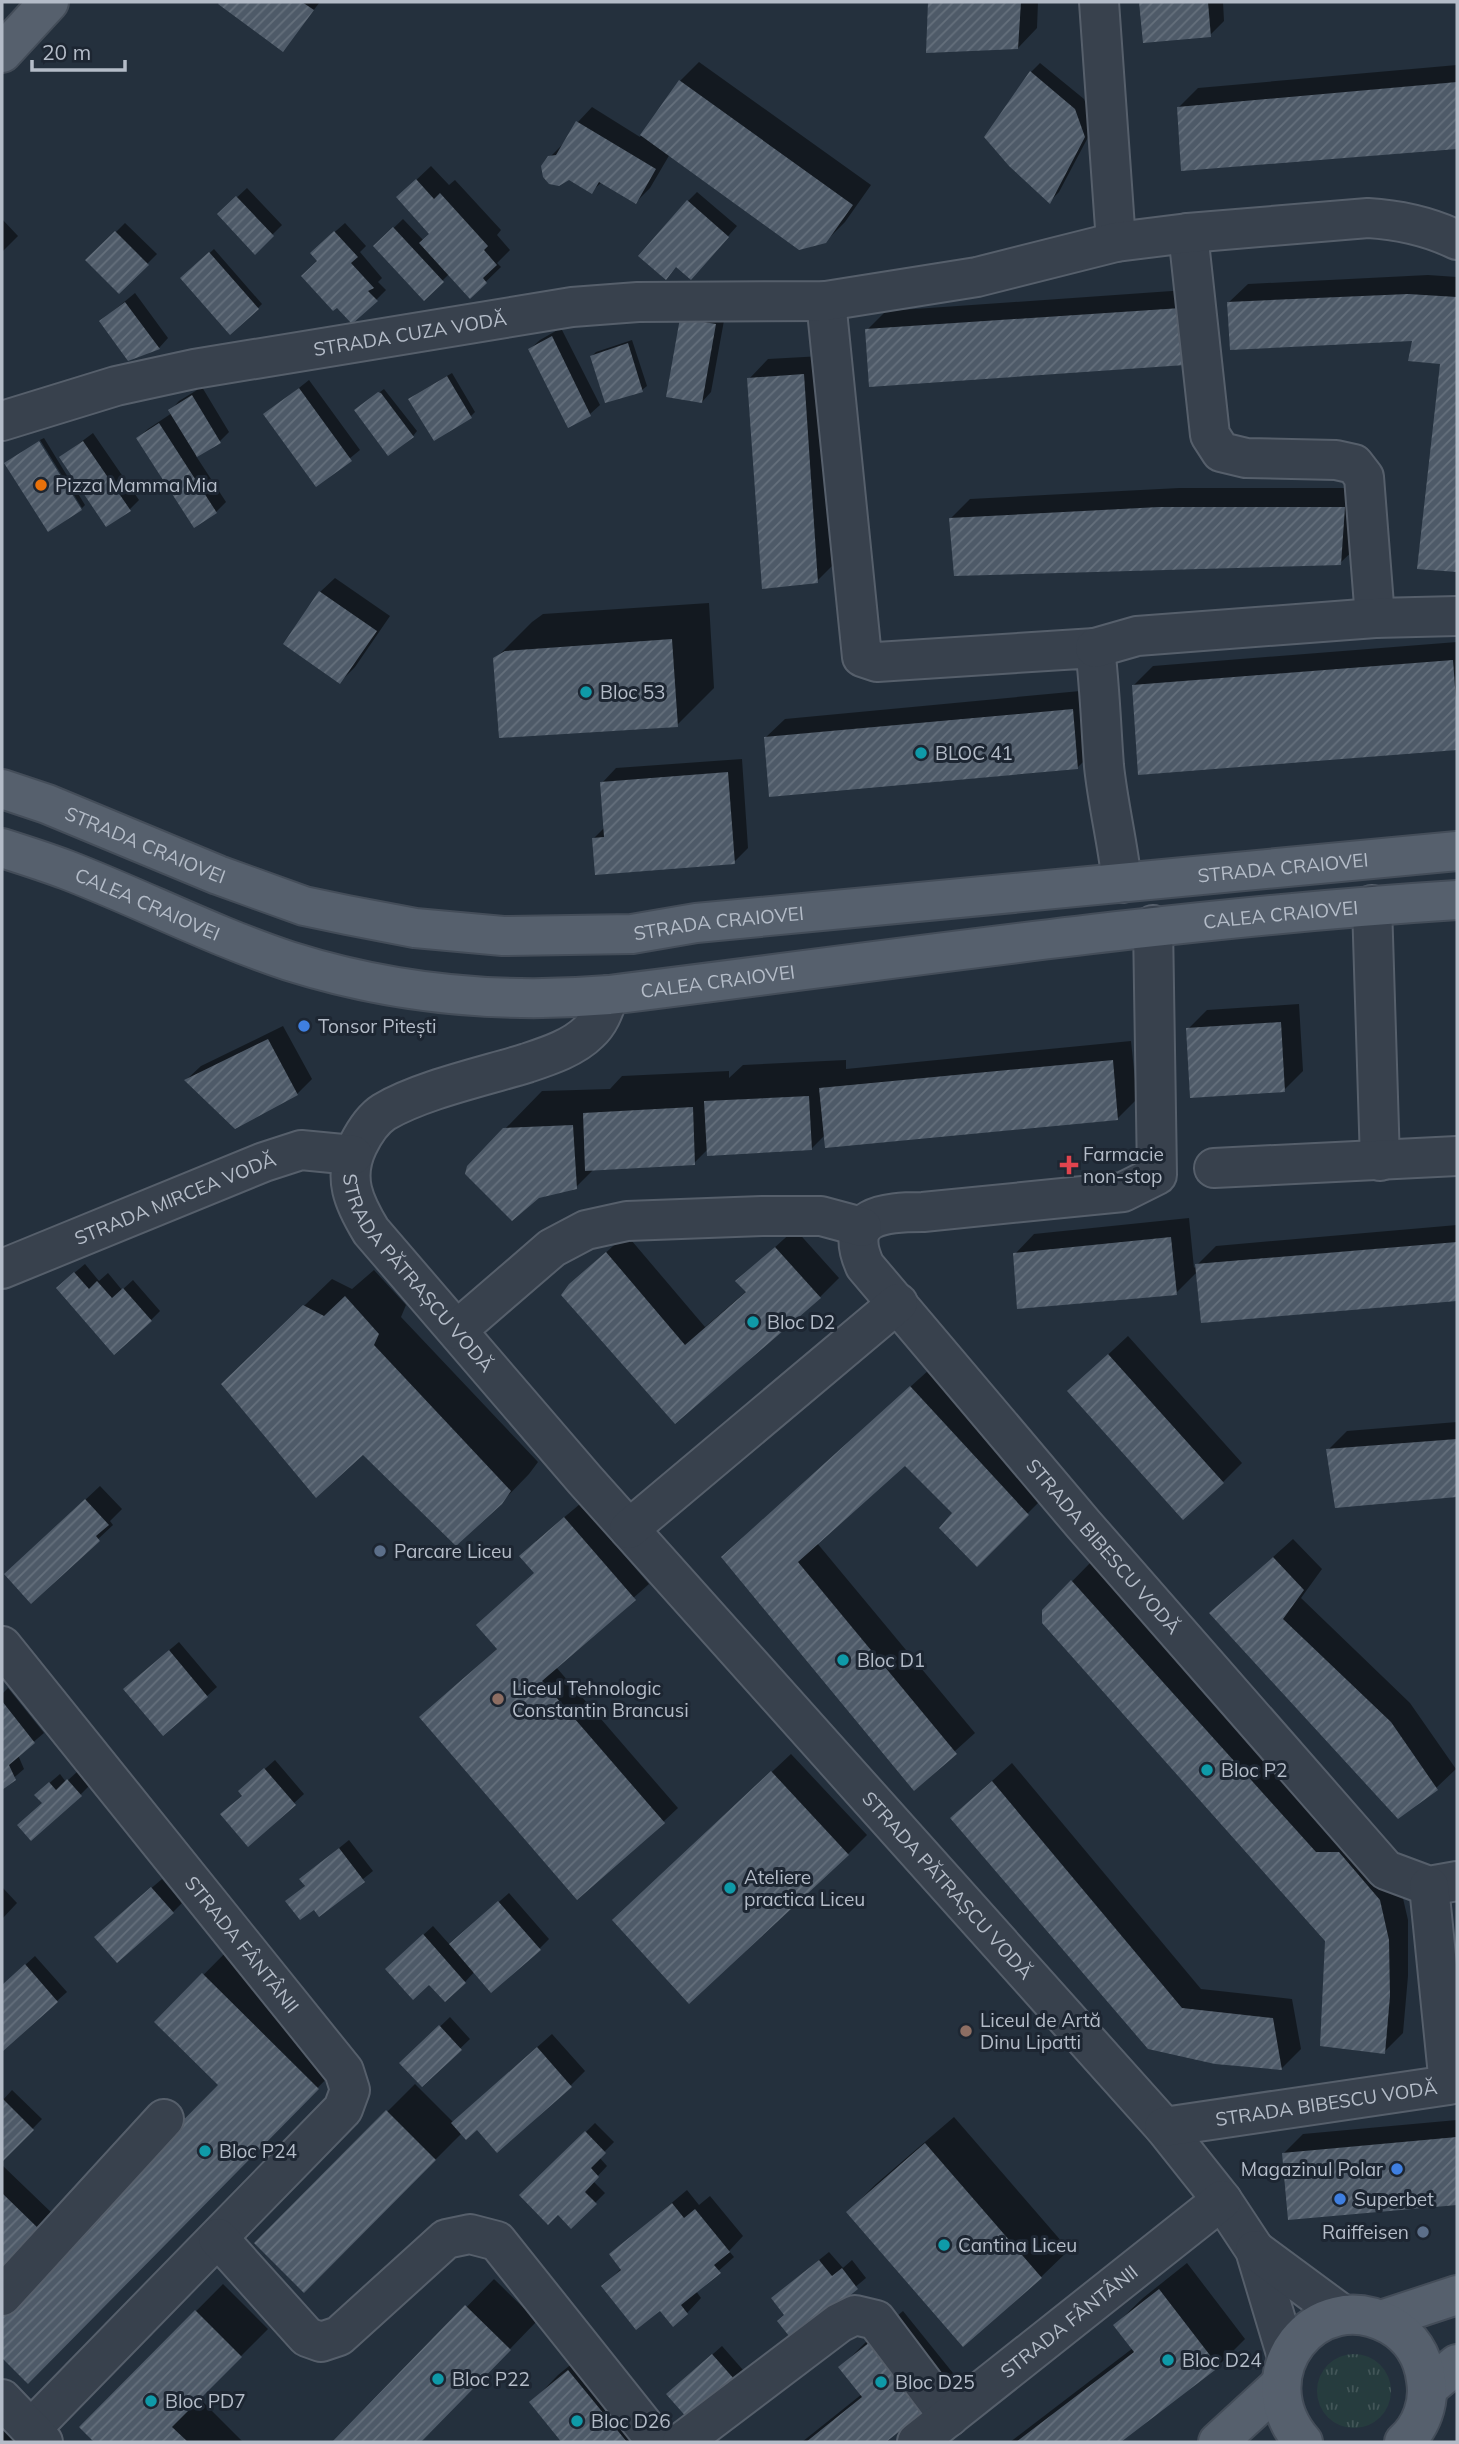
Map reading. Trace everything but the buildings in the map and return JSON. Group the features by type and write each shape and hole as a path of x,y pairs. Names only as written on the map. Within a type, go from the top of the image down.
{"main road":[{"path":"2,53 50,2"},
{"name":"STRADA CRAIOVEI","path":"2,789 47,804 218,875 303,906 415,928 503,936 632,934 696,923 1457,851"},
{"name":"CALEA CRAIOVEI","path":"2,848 67,870 195,925 288,961 371,983 432,993 497,998 560,999 609,995 1153,925 1457,900"},
{"path":"1381,2320 1457,2295"},
{"path":"1218,2442 1284,2371 1301,2337 1320,2323 1343,2315 1362,2315 1381,2320 1400,2331 1415,2347 1424,2366 1422,2423"},
{"path":"1422,2423 1457,2364"},
{"path":"1284,2371 1282,2407 1291,2428 1303,2442"}],"street":[{"path":"1099,2 1116,242"},
{"name":"STRADA CUZA VODĂ","path":"2,421 116,386 194,369 572,307 638,302 826,301 977,277 1116,242 1188,233 1368,218 1398,219 1431,227 1457,240"},
{"path":"1188,233 1210,435 1221,452 1246,458 1336,460 1354,464 1364,477 1375,618"},
{"path":"826,301 862,657 877,662 1095,648 1137,636 1375,618 1457,615"},
{"path":"1095,648 1101,694 1105,769 1122,883"},
{"path":"1372,905 1380,1161"},
{"path":"457,1330 552,1248 586,1230 627,1221 762,1216 821,1216 862,1227 874,1217 895,1212 1123,1192 1157,1175 1153,925"},
{"name":"STRADA PĂTRAȘCU VODĂ","path":"609,995 600,1019 589,1034 570,1046 543,1058 406,1101 382,1113 365,1132 354,1155 350,1178 355,1206 371,1231 629,1529 1164,2127 1222,2200 1255,2250"},
{"name":"STRADA MIRCEA VODĂ","path":"2,1269 264,1162 301,1150 354,1155"},
{"path":"1214,1168 1457,1156"},
{"name":"STRADA BIBESCU VODĂ","path":"862,1227 858,1248 866,1266 1084,1525 1386,1870 1443,1883 1453,2085 1164,2127"},
{"path":"629,1529 898,1303"},
{"name":"STRADA FÂNTÂNII","path":"2,1646 344,2071 350,2090 343,2109 218,2238 37,2436"},
{"path":"2,2296 164,2119"},
{"name":"STRADA FÂNTÂNII","path":"917,2442 1222,2200"},
{"path":"218,2238 307,2337 321,2342 339,2336 446,2239 470,2234 498,2241 657,2442"},
{"path":"1255,2250 1343,2315"},
{"path":"1255,2250 1284,2371"},
{"path":"682,2442 839,2323 855,2315 876,2320 949,2417"},
{"path":"2,2399 37,2436"}],"green space":[{"path":"1354,2354 1368,2357 1380,2365 1388,2377 1391,2391 1388,2405 1380,2417 1368,2425 1354,2428 1340,2425 1328,2417 1320,2405 1317,2391 1320,2377 1328,2365 1340,2357"}],"place":[{"name":"Pizza Mamma Mia","path":"41,485"},
{"name":"Bloc 53","path":"586,692"},
{"name":"BLOC 41","path":"921,753"},
{"name":"Tonsor Pitești","path":"304,1026"},
{"name":"Farmacie non-stop","path":"1069,1165"},
{"name":"Bloc D2","path":"753,1322"},
{"name":"Parcare Liceu","path":"380,1551"},
{"name":"Bloc D1","path":"843,1660"},
{"name":"Liceul Tehnologic Constantin Brancusi","path":"498,1699"},
{"name":"Bloc P2","path":"1207,1770"},
{"name":"Ateliere practica Liceu","path":"730,1888"},
{"name":"Liceul de Artă Dinu Lipatti","path":"966,2031"},
{"name":"Bloc P24","path":"205,2151"},
{"name":"Magazinul Polar","path":"1397,2169"},
{"name":"Superbet","path":"1340,2199"},
{"name":"Raiffeisen","path":"1423,2232"},
{"name":"Cantina Liceu","path":"944,2245"},
{"name":"Bloc D24","path":"1168,2360"},
{"name":"Bloc P22","path":"438,2379"},
{"name":"Bloc D25","path":"881,2382"},
{"name":"Bloc PD7","path":"151,2401"},
{"name":"Bloc D26","path":"577,2421"}]}
